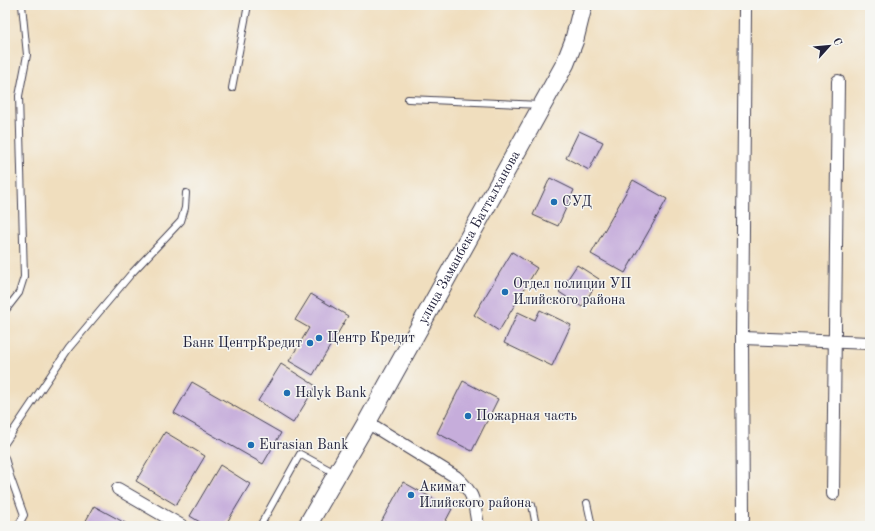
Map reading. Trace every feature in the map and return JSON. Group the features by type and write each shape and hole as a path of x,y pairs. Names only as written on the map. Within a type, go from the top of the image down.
{"main road":[{"name":"улица Заманбека Батталханова","path":"307,526 367,422 565,64 574,41 583,5"}],"street":[{"path":"743,519 742,338 745,10"},
{"path":"833,494 838,81"},
{"path":"742,338 870,343"},
{"path":"367,422 465,484 472,494 478,526"},
{"path":"118,489 176,524"}],"lane":[{"path":"5,311 19,293 24,277 19,96 27,55 22,5"},
{"path":"232,88 248,5"},
{"path":"408,99 542,105"},
{"path":"5,443 69,348 131,274 180,221 185,208 186,192"},
{"path":"260,526 300,454 337,474"},
{"path":"5,458 24,515 18,526"},
{"path":"587,503 592,526"},
{"path":"532,505 536,526"}],"building":[{"path":"579,131 603,142 589,170 566,158"},
{"name":"СУД","path":"550,178 574,190 558,226 533,215"},
{"path":"633,180 667,199 625,273 591,254"},
{"name":"Отдел полиции УП Илийского района","path":"512,252 537,268 499,331 474,315"},
{"path":"577,265 599,279 582,307 559,292"},
{"name":"Центр Кредит","path":"311,294 348,316 313,375 289,361 309,328 295,320"},
{"path":"540,310 571,325 552,366 504,343 518,312 535,320"},
{"name":"Halyk Bank","path":"281,364 316,386 293,423 258,401"},
{"name":"Пожарная часть","path":"463,381 498,399 472,451 437,433"},
{"path":"192,382 281,433 263,464 174,413"},
{"path":"165,432 205,456 176,505 136,481"},
{"path":"220,465 250,484 226,524 230,526 202,526 203,524 190,516"},
{"name":"Акимат Илийского района","path":"403,482 452,509 443,526 379,526"},
{"path":"94,506 127,524 126,526 83,526"}],"place":[{"name":"СУД","path":"554,202"},
{"name":"Отдел полиции УП Илийского района","path":"505,292"},
{"name":"Центр Кредит","path":"319,338"},
{"name":"Банк ЦентрКредит","path":"310,343"},
{"name":"Halyk Bank","path":"287,393"},
{"name":"Пожарная часть","path":"468,416"},
{"name":"Eurasian Bank","path":"251,445"},
{"name":"Акимат Илийского района","path":"411,495"}]}
